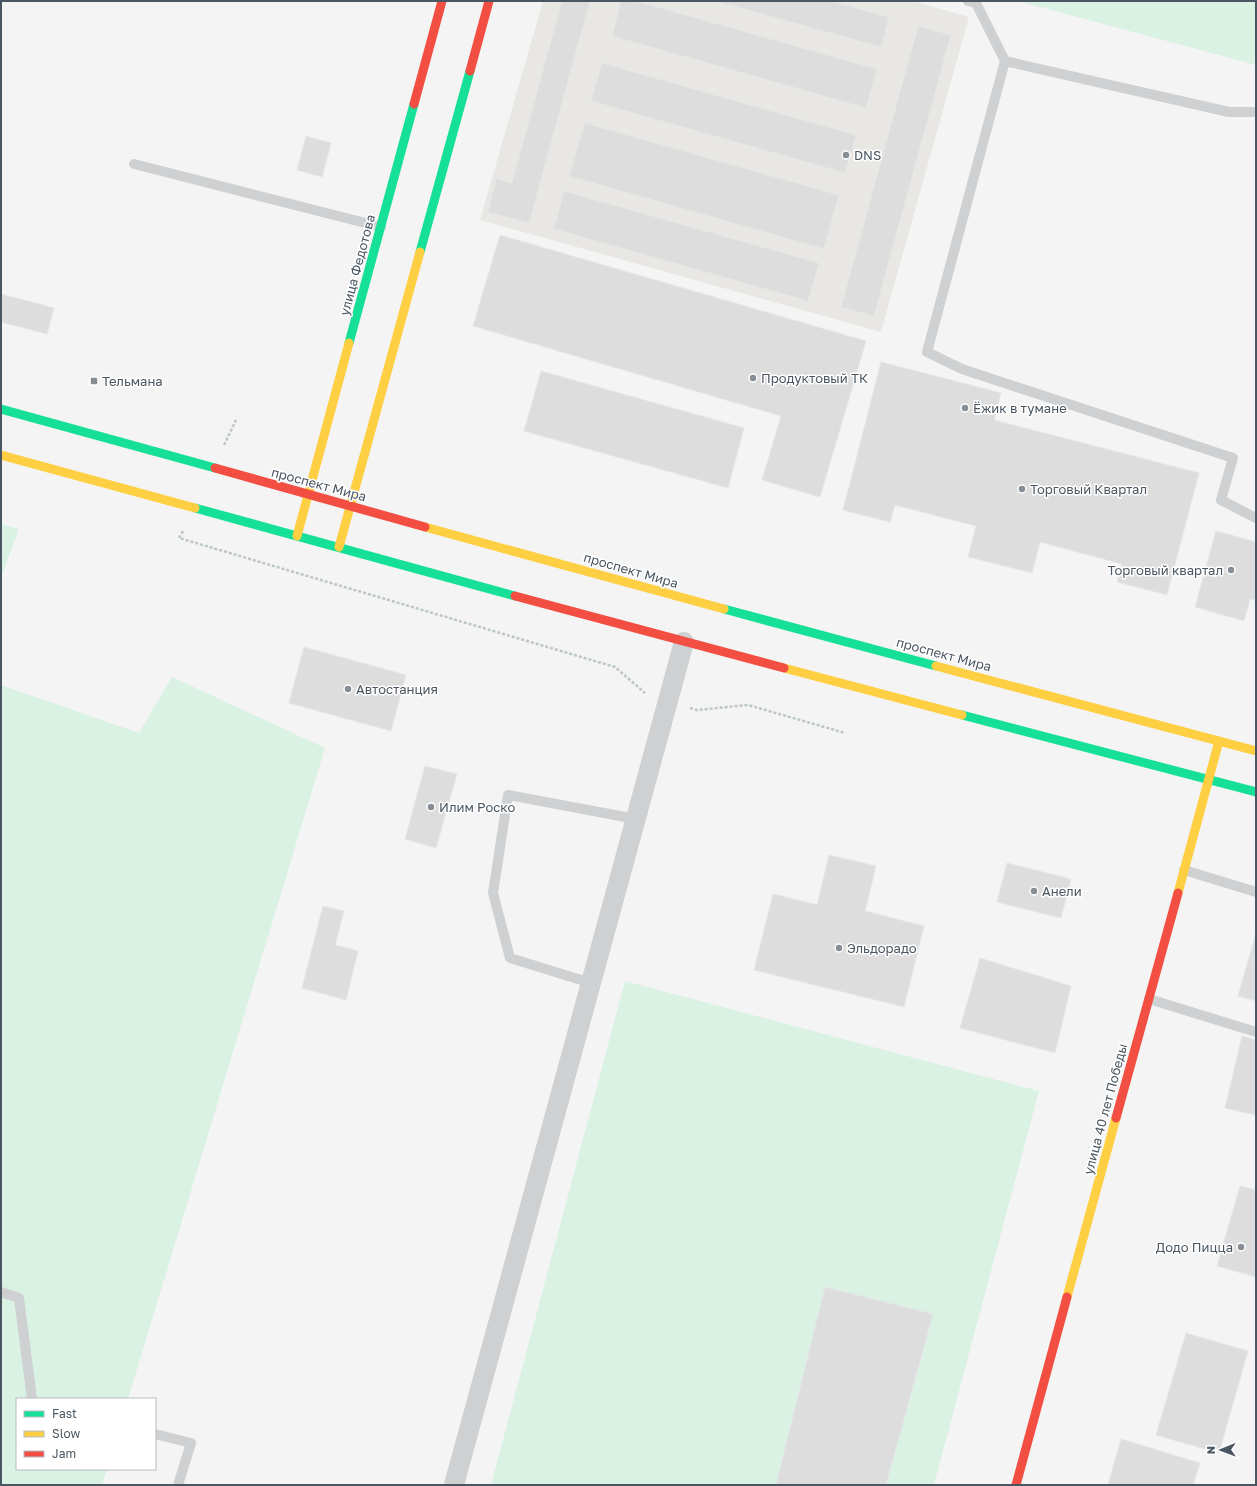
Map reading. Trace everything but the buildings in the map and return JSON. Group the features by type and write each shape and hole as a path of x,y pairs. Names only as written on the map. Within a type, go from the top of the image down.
{"street":[{"name":"улица Федотова","path":"297,536 442,1"},
{"path":"339,547 489,1"},
{"name":"проспект Мира","path":"1,409 696,602 1256,751"},
{"path":"1,455 684,642 1256,792"},
{"path":"454,1485 684,642"},
{"name":"улица 40 лет Победы","path":"1016,1485 1219,741"}],"lane":[{"path":"968,1 976,3 1005,61 927,352 962,369 1233,458 1220,500 1256,518"},
{"path":"1005,61 1229,112 1256,112"},
{"path":"134,164 381,227"},
{"path":"591,983 510,958 493,893 508,795 636,819"},
{"path":"1184,870 1256,892"},
{"path":"1149,999 1256,1032"},
{"path":"1,1292 19,1298 32,1398"},
{"path":"156,1434 190,1443 178,1485"}],"path":[{"path":"212,468 236,420"},
{"path":"195,508 179,538 616,667 648,695 697,710 748,705 844,733"}],"shaded area":[{"path":"543,1 912,1 969,17 881,332 480,220"}],"green space":[{"path":"1018,1 1256,1 1256,65"},
{"path":"1,524 19,529 1,577"},
{"path":"172,677 325,748 128,1398 16,1398 16,1470 107,1470 102,1485 1,1485 1,685 139,733"},
{"path":"625,981 1039,1091 934,1485 491,1485"}],"traffic: fast":[{"path":"420,252 470,71"},
{"path":"349,343 414,104"},
{"path":"1,409 215,468"},
{"path":"195,508 515,596"},
{"path":"724,609 936,666"},
{"path":"962,715 1256,792"}],"traffic: slow":[{"path":"339,547 420,252"},
{"path":"297,536 349,343"},
{"path":"1,455 195,508"},
{"path":"425,527 724,609"},
{"path":"936,666 1256,751"},
{"path":"784,668 962,715"},
{"path":"1178,893 1219,741"},
{"path":"1067,1297 1116,1118"}],"traffic: jam":[{"path":"414,104 442,1"},
{"path":"470,71 489,1"},
{"path":"215,468 425,527"},
{"path":"515,596 784,668"},
{"path":"1116,1118 1178,893"},
{"path":"1016,1485 1067,1297"}],"place":[{"name":"DNS","path":"846,155"},
{"name":"Продуктовый ТК","path":"753,378"},
{"name":"Тельмана","path":"94,381"},
{"name":"Ёжик в тумане","path":"965,408"},
{"name":"Торговый Квартал","path":"1022,489"},
{"name":"Торговый квартал","path":"1231,570"},
{"name":"Автостанция","path":"348,689"},
{"name":"Илим Роско","path":"431,807"},
{"name":"Анели","path":"1034,891"},
{"name":"Эльдорадо","path":"839,948"},
{"name":"Додо Пицца","path":"1241,1247"}]}
